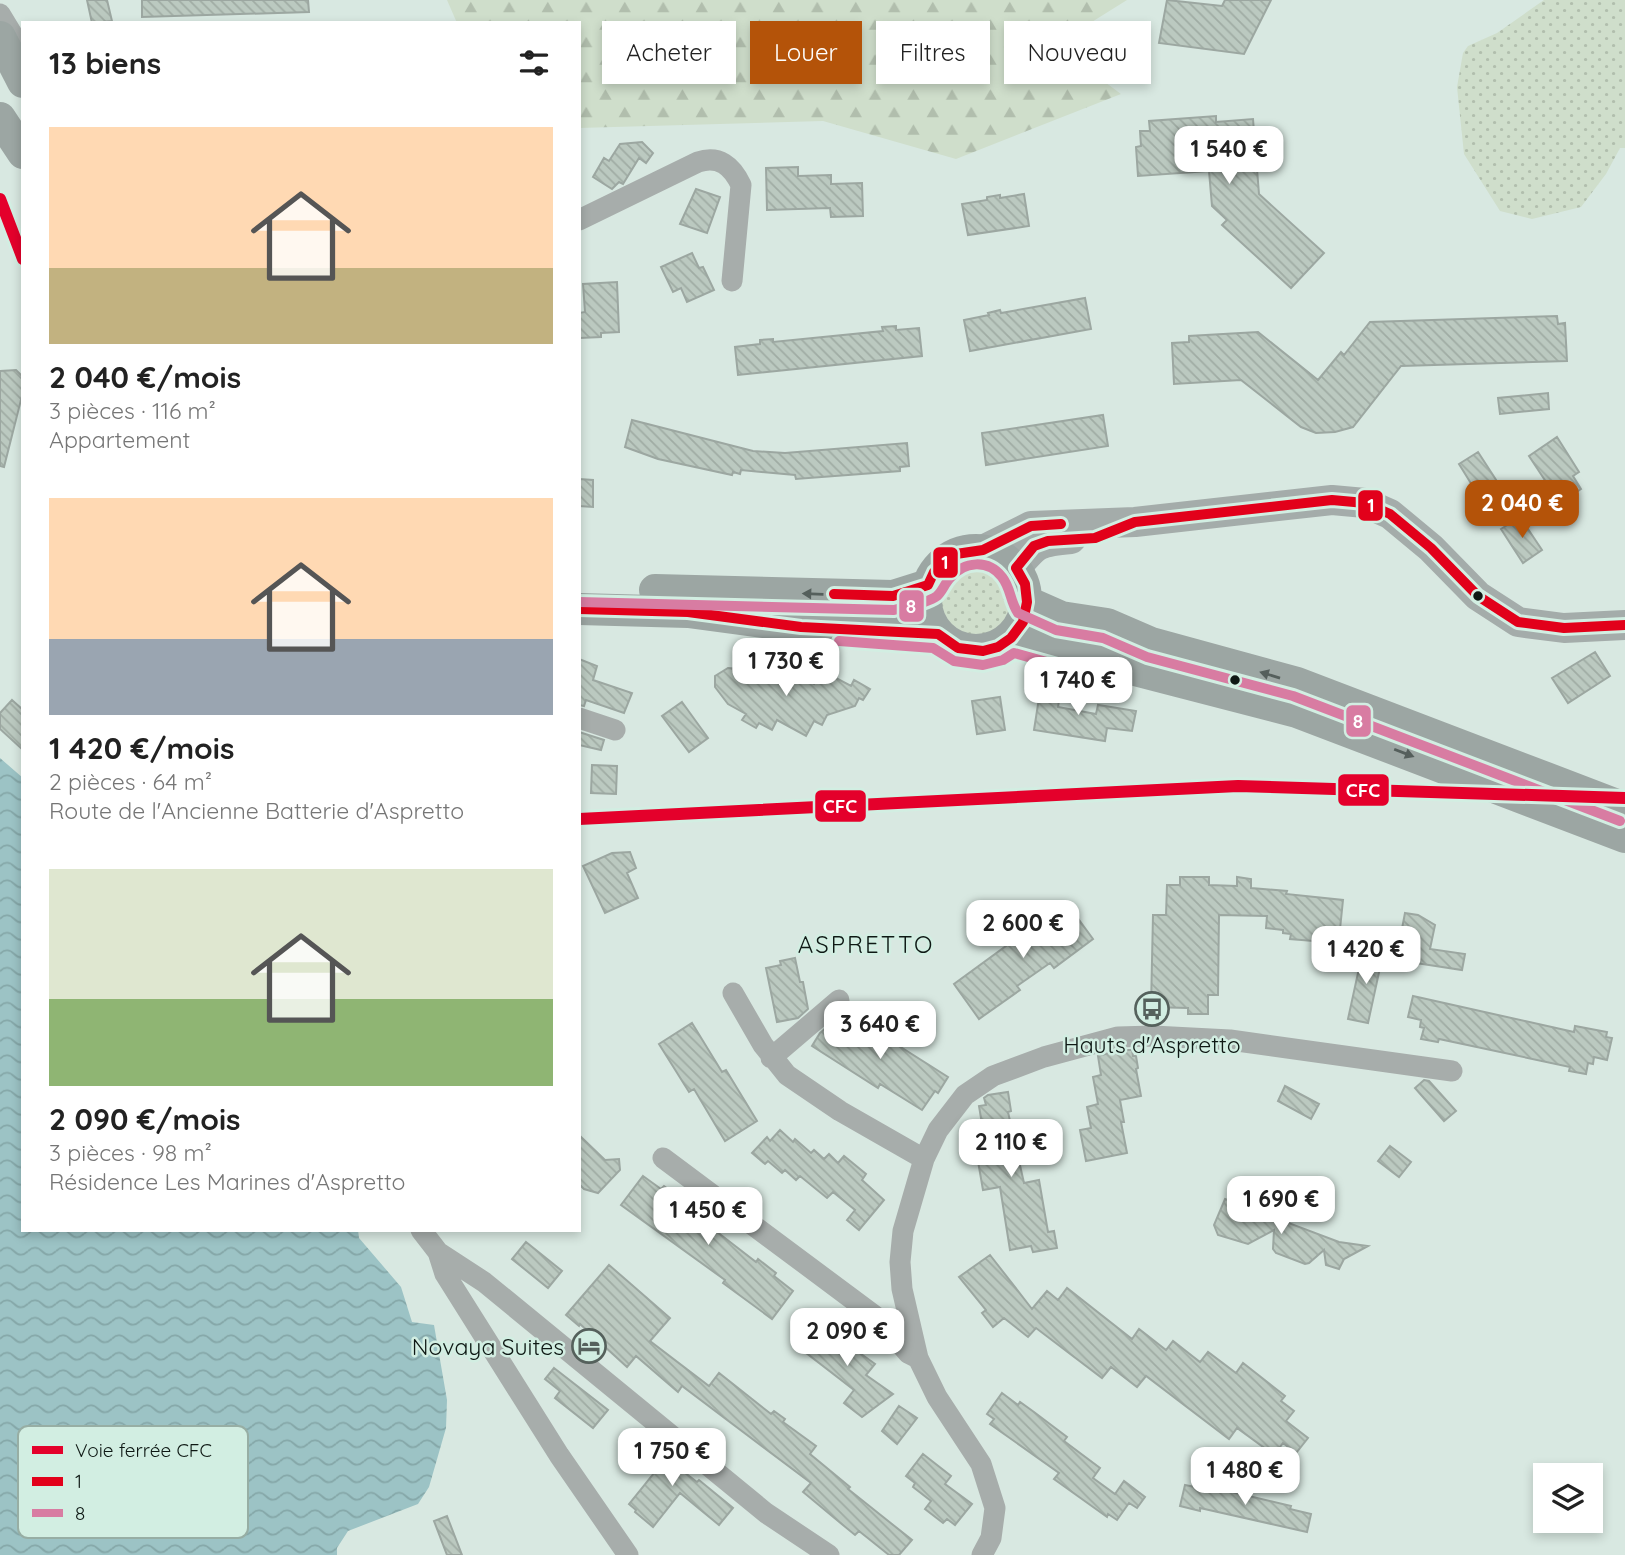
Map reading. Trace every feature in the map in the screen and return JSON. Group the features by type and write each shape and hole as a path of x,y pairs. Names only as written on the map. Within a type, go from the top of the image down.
{"main road":[{"path":"0,37 21,78"},
{"path":"0,118 21,150"},
{"path":"983,550 995,554 1016,568 1025,584 1027,602 1023,622 1011,638 998,647 983,651 958,648 938,634 929,619 926,602 928,585 934,572 956,554 983,550 1031,526 1135,522 1332,500 1364,503 1390,514 1431,548 1478,596 1518,622 1564,628 1625,625"},
{"path":"1016,568 1034,546 1048,541 1095,538 1135,522"},
{"path":"581,589 893,596 928,585"},
{"path":"1027,602 1061,617 1107,624 1151,643 1297,684 1625,808"},
{"path":"581,609 688,612 801,626 938,634"},
{"path":"1011,638 1297,712 1625,837"}],"street":[{"path":"0,14 21,49"},
{"path":"581,219 698,162 709,158 720,161 729,166 741,185 732,281"},
{"path":"581,719 615,730"},
{"path":"733,993 771,1058 787,1075 830,1104 924,1159"},
{"path":"771,1058 839,1000"},
{"path":"982,1555 991,1538 995,1508 981,1464 937,1397 918,1358 902,1289 900,1262 903,1231 924,1159 938,1130 965,1095 993,1076 1044,1057 1118,1037 1230,1040 1452,1071"},
{"path":"663,1158 879,1319 908,1353 918,1358"},
{"path":"423,1232 438,1252 484,1282 766,1513 829,1555"},
{"path":"438,1252 445,1274 559,1455 628,1555"}],"green space":[{"path":"447,0 1127,0 1093,21 1004,21 1004,84 1108,84 1121,94 956,159 823,121 581,128 581,21 456,21"},
{"path":"1544,0 1625,0 1625,148 1620,148 1606,174 1581,207 1532,219 1500,211 1464,154 1457,87 1463,53 1468,46 1497,33"},
{"path":"976,563 990,566 1002,574 1010,586 1013,600 1010,614 1002,626 990,634 976,637 962,634 950,626 942,614 939,600 942,586 950,574 962,566"}],"water":[{"path":"0,758 21,776 21,1232 358,1232 359,1238 401,1287 412,1322 434,1325 447,1400 446,1428 429,1487 418,1504 348,1531 337,1548 337,1555 0,1555"}],"building":[{"path":"87,0 107,0 112,21 92,21"},
{"path":"142,0 308,0 309,12 142,17"},
{"path":"1167,0 1222,6 1225,0 1271,0 1244,54 1159,43"},
{"path":"1216,116 1216,122 1253,119 1259,194 1324,253 1291,288 1222,225 1227,220 1212,206 1209,171 1138,176 1136,147 1141,146 1140,131 1150,131 1149,121"},
{"path":"642,142 653,153 646,163 639,158 623,184 619,182 612,189 593,177 604,158 609,161 620,144"},
{"path":"798,167 798,176 831,175 831,184 862,183 863,216 831,217 830,208 767,210 766,168"},
{"path":"696,189 720,197 707,233 680,224"},
{"path":"1024,194 1029,226 968,235 962,204 987,200 987,197"},
{"path":"692,253 699,268 703,267 714,290 687,302 681,288 673,292 661,267"},
{"path":"617,282 619,332 601,333 601,337 581,338 581,313 585,312 583,284"},
{"path":"1085,298 1091,329 970,351 964,320 1000,310 1001,313"},
{"path":"1557,316 1558,324 1565,323 1567,361 1401,366 1353,427 1335,432 1316,433 1301,427 1241,380 1174,384 1172,343 1189,342 1189,336 1258,332 1318,380 1341,352 1344,355 1370,322"},
{"path":"896,326 896,330 919,328 922,356 738,375 735,347 760,344 760,340 773,339 773,342 883,331 882,327"},
{"path":"16,370 21,375 21,400 4,467 0,466 0,371"},
{"path":"1548,393 1549,409 1500,414 1498,398"},
{"path":"1103,415 1108,446 986,465 982,433"},
{"path":"632,420 753,451 785,453 907,443 909,466 900,467 900,471 796,479 795,475 741,470 740,474 733,472 732,475 658,459 625,447"},
{"path":"1557,437 1579,472 1573,476 1581,489 1560,503 1529,456"},
{"path":"1478,452 1500,486 1480,498 1459,464"},
{"path":"581,479 593,480 593,507 581,506"},
{"path":"1520,517 1542,550 1523,563 1501,529"},
{"path":"1595,652 1610,676 1568,703 1552,678"},
{"path":"581,660 597,666 593,680 632,693 624,713 586,700 584,706 581,705"},
{"path":"728,668 782,673 796,681 800,676 814,684 818,677 836,678 851,686 854,680 870,689 863,700 859,698 855,706 827,715 822,725 814,721 806,736 777,720 772,730 759,723 756,728 742,720 746,714 728,704 715,687 715,676"},
{"path":"1042,679 1062,682 1058,707 1096,714 1098,705 1136,711 1132,731 1107,728 1105,741 1034,730"},
{"path":"1000,697 1005,730 977,734 972,701"},
{"path":"12,700 21,708 21,748 0,729 0,713"},
{"path":"682,702 708,738 689,752 662,716"},
{"path":"581,733 604,740 601,750 581,745"},
{"path":"592,765 617,766 616,794 591,793"},
{"path":"630,852 636,868 627,873 638,898 605,913 583,866 612,853"},
{"path":"1180,877 1209,877 1209,885 1237,886 1237,877 1251,879 1251,888 1343,900 1340,929 1334,928 1333,937 1314,936 1313,941 1290,939 1291,934 1283,933 1283,930 1266,928 1267,916 1219,915 1218,995 1208,995 1208,1014 1188,1014 1188,1008 1151,1007 1153,915 1166,915 1167,885 1180,885"},
{"path":"1066,902 1093,939 1054,968 1050,963 1017,986 1020,990 979,1019 954,984"},
{"path":"1405,913 1418,915 1435,925 1430,949 1465,954 1462,970 1396,960"},
{"path":"1363,950 1383,954 1368,1023 1348,1019"},
{"path":"795,958 808,1009 798,1018 777,1022 766,968"},
{"path":"1413,996 1574,1032 1575,1026 1607,1032 1606,1037 1612,1038 1607,1060 1594,1057 1593,1064 1588,1063 1586,1074 1569,1071 1570,1067 1439,1039 1438,1042 1421,1039 1424,1028 1420,1027 1421,1020 1408,1017"},
{"path":"842,1015 864,1029 866,1026 948,1077 922,1110 880,1084 878,1088 812,1046 820,1033"},
{"path":"692,1023 722,1072 726,1070 757,1121 725,1141 694,1089 689,1092 659,1044"},
{"path":"1132,1050 1133,1056 1136,1056 1141,1096 1120,1100 1127,1153 1086,1161 1080,1130 1091,1128 1087,1107 1098,1104 1093,1077 1101,1075 1098,1056"},
{"path":"1424,1080 1429,1081 1456,1111 1444,1121 1415,1088"},
{"path":"1285,1086 1319,1104 1311,1119 1278,1101"},
{"path":"1008,1092 1011,1111 1008,1112 1024,1183 1039,1180 1048,1232 1054,1231 1057,1248 1033,1252 1031,1246 1010,1250 1000,1187 983,1190 975,1144 985,1142 979,1106 986,1105 984,1098 988,1095"},
{"path":"780,1130 811,1153 814,1150 824,1159 829,1154 838,1163 844,1156 866,1174 862,1180 884,1200 859,1230 847,1220 855,1210 833,1192 827,1198 800,1176 796,1180 785,1170 782,1173 768,1161 765,1164 752,1153 767,1137 770,1141"},
{"path":"581,1137 605,1160 619,1159 620,1170 598,1193 581,1186"},
{"path":"1390,1146 1411,1162 1399,1177 1378,1161"},
{"path":"643,1176 661,1189 664,1186 680,1198 677,1201 756,1262 758,1259 793,1291 772,1319 723,1283 725,1280 621,1205"},
{"path":"1225,1199 1339,1242 1368,1246 1344,1259 1339,1269 1326,1265 1324,1250 1305,1264 1276,1253 1273,1249 1274,1230 1248,1244 1218,1235 1214,1225"},
{"path":"526,1242 562,1271 548,1288 512,1259"},
{"path":"990,1255 1032,1309 1047,1291 1058,1300 1067,1288 1132,1339 1139,1329 1166,1350 1173,1341 1200,1362 1208,1352 1236,1373 1243,1363 1285,1396 1281,1401 1294,1411 1286,1421 1308,1438 1296,1453 1283,1443 1274,1455 1237,1428 1229,1439 1146,1376 1137,1387 1111,1367 1102,1378 1036,1328 1028,1337 1004,1318 993,1327 982,1313 986,1310 959,1277"},
{"path":"609,1265 670,1318 650,1341 709,1386 719,1373 771,1414 774,1411 785,1419 783,1422 816,1446 810,1454 850,1487 848,1489 912,1540 899,1555 889,1555 859,1531 855,1535 803,1492 811,1483 682,1386 678,1392 636,1356 627,1367 580,1324 579,1326 566,1315"},
{"path":"822,1323 861,1347 857,1351 875,1364 866,1375 893,1394 862,1417 844,1403 854,1390 801,1349"},
{"path":"554,1368 608,1410 593,1428 555,1398 560,1391 545,1379"},
{"path":"1002,1393 1018,1405 1020,1402 1067,1437 1064,1441 1100,1468 1093,1478 1115,1494 1124,1481 1145,1497 1137,1508 1129,1503 1117,1520 1108,1514 1107,1517 1054,1479 1059,1473 990,1424 994,1419 987,1414"},
{"path":"899,1406 917,1418 897,1444 882,1431"},
{"path":"643,1436 669,1457 667,1459 697,1482 699,1480 733,1508 719,1525 680,1493 653,1527 635,1512 629,1504 655,1472 630,1453"},
{"path":"923,1454 951,1476 945,1484 972,1504 955,1525 947,1519 943,1523 925,1509 931,1501 913,1487 915,1483 906,1476"},
{"path":"1185,1485 1205,1489 1206,1486 1291,1506 1290,1509 1311,1514 1307,1532 1180,1506"},
{"path":"447,1516 462,1555 447,1555 434,1521"}],"rail line":[{"name":"CFC","path":"0,199 21,254"},
{"name":"CFC","path":"581,819 1238,786 1625,798"}],"transit line":[{"name":"1","path":"581,609 688,612 801,627 938,634 958,648 983,651 998,647 1011,638 1023,622 1027,602 1025,584 1016,568 1034,546 1048,541 1095,538 1135,522 1332,500 1365,503 1390,514 1431,548 1478,596 1518,622 1564,628 1625,625"},
{"name":"1","path":"834,594 893,596 928,585 934,572 956,554 983,550 1031,526 1061,524"},
{"name":"8","path":"581,602 894,610 932,599 956,572 969,565 983,565 1002,577 1018,613 1056,630 1103,638 1147,657 1293,696 1620,821"},
{"name":"8","path":"839,641 933,648 954,661 983,665 1003,660 1014,653 1093,675"}],"place":[{"name":"Hauts d'Aspretto","path":"1152,1009"},
{"name":"Novaya Suites","path":"589,1346"}],"district":[{"name":"ASPRETTO","path":"866,944"}]}
